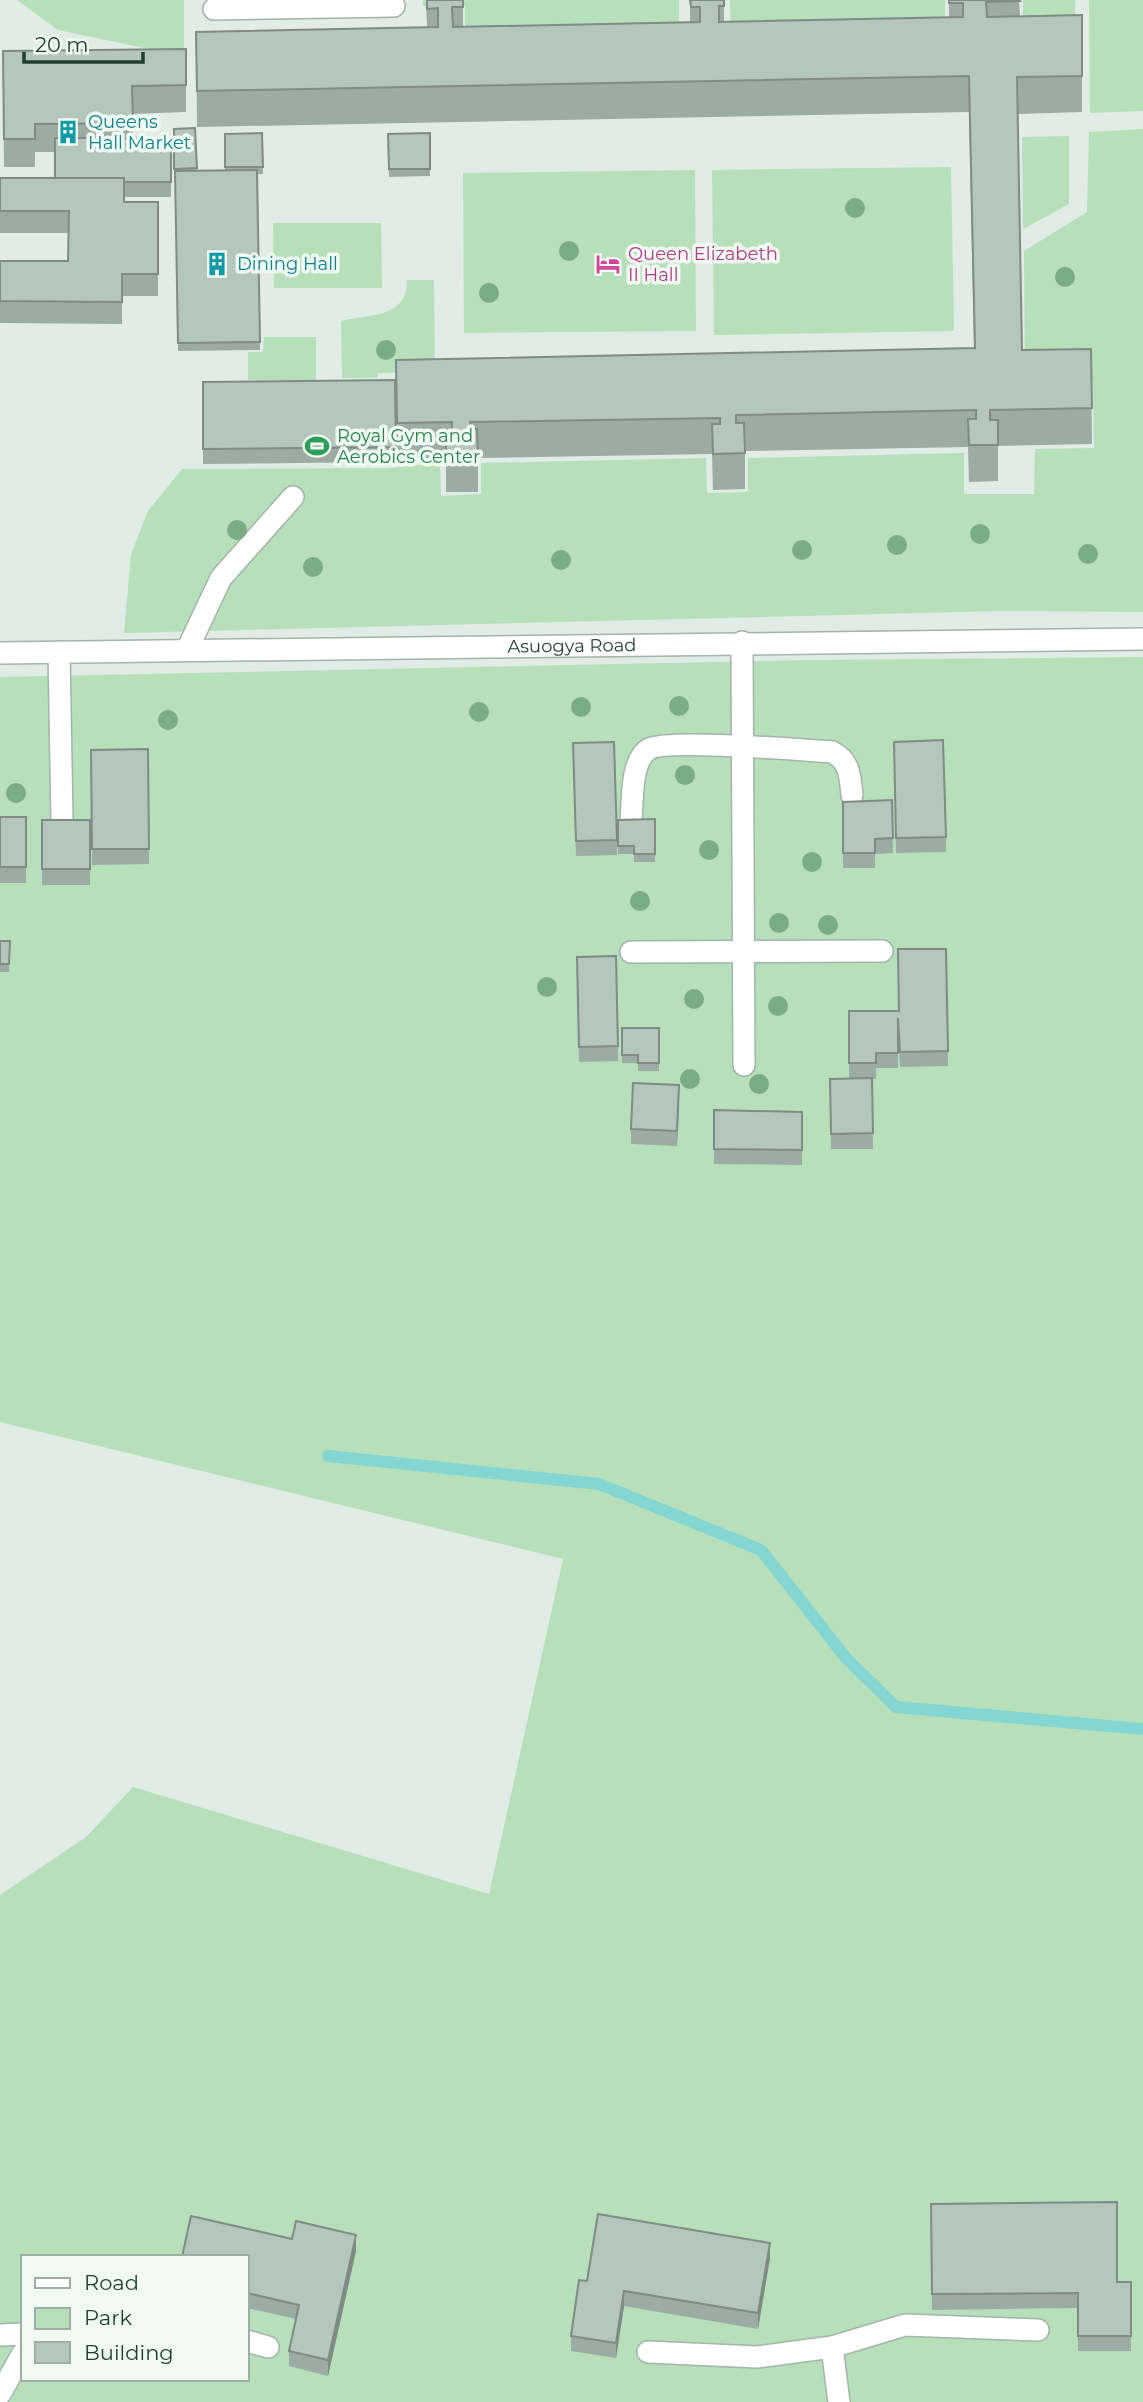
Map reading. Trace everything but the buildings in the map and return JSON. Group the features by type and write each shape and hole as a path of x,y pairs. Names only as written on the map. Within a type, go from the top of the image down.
{"street":[{"path":"214,9 308,4 394,6"},
{"path":"187,650 220,578 293,497"},
{"name":"Asuogya Road","path":"0,653 1143,639"},
{"path":"741,642 744,1065"},
{"path":"59,652 62,820"},
{"path":"631,820 638,761 649,749 742,746 832,752 842,757 849,771 852,794"},
{"path":"631,952 882,951"},
{"path":"648,2352 757,2357 832,2347 905,2325 1038,2330"},
{"path":"0,2335 21,2334"},
{"path":"248,2341 268,2347"},
{"path":"832,2347 839,2402"},
{"path":"0,2394 21,2357"}],"green space":[{"path":"17,0 184,0 184,51 168,53 58,30"},
{"path":"423,0 679,0 679,52 465,55 465,6 423,6"},
{"path":"730,0 945,0 945,49 731,52"},
{"path":"1023,0 1075,0 1076,47 1023,49"},
{"path":"1089,0 1143,0 1143,111 1090,113"},
{"path":"1143,129 1143,612 999,611 124,633 131,554 148,511 182,469 390,468 440,463 441,496 481,494 481,463 706,458 707,493 748,492 748,458 964,453 964,494 1034,494 1035,449 1094,448 1093,379 1025,380 1024,251 1087,212 1089,132"},
{"path":"1069,136 1069,204 1023,229 1022,137"},
{"path":"951,167 954,331 714,335 712,170"},
{"path":"695,170 696,331 464,333 463,173"},
{"path":"273,223 381,223 382,288 274,288"},
{"path":"407,280 434,280 435,372 378,373 377,378 342,378 341,321 376,315 394,308 401,301"},
{"path":"264,337 316,337 316,380 248,380 248,352 263,352"},
{"path":"1143,657 1143,2402 0,2402 0,1895 86,1837 133,1787 489,1894 563,1559 0,1422 0,677 810,660"}],"waterway":[{"path":"328,1456 599,1484 761,1550 846,1658 896,1707 1143,1729"}],"place":[{"name":"Queens Hall Market","path":"68,132"},
{"name":"Dining Hall","path":"217,264"},
{"name":"Queen Elizabeth II Hall","path":"608,264"},
{"name":"Royal Gym and Aerobics Center","path":"317,446"}]}
